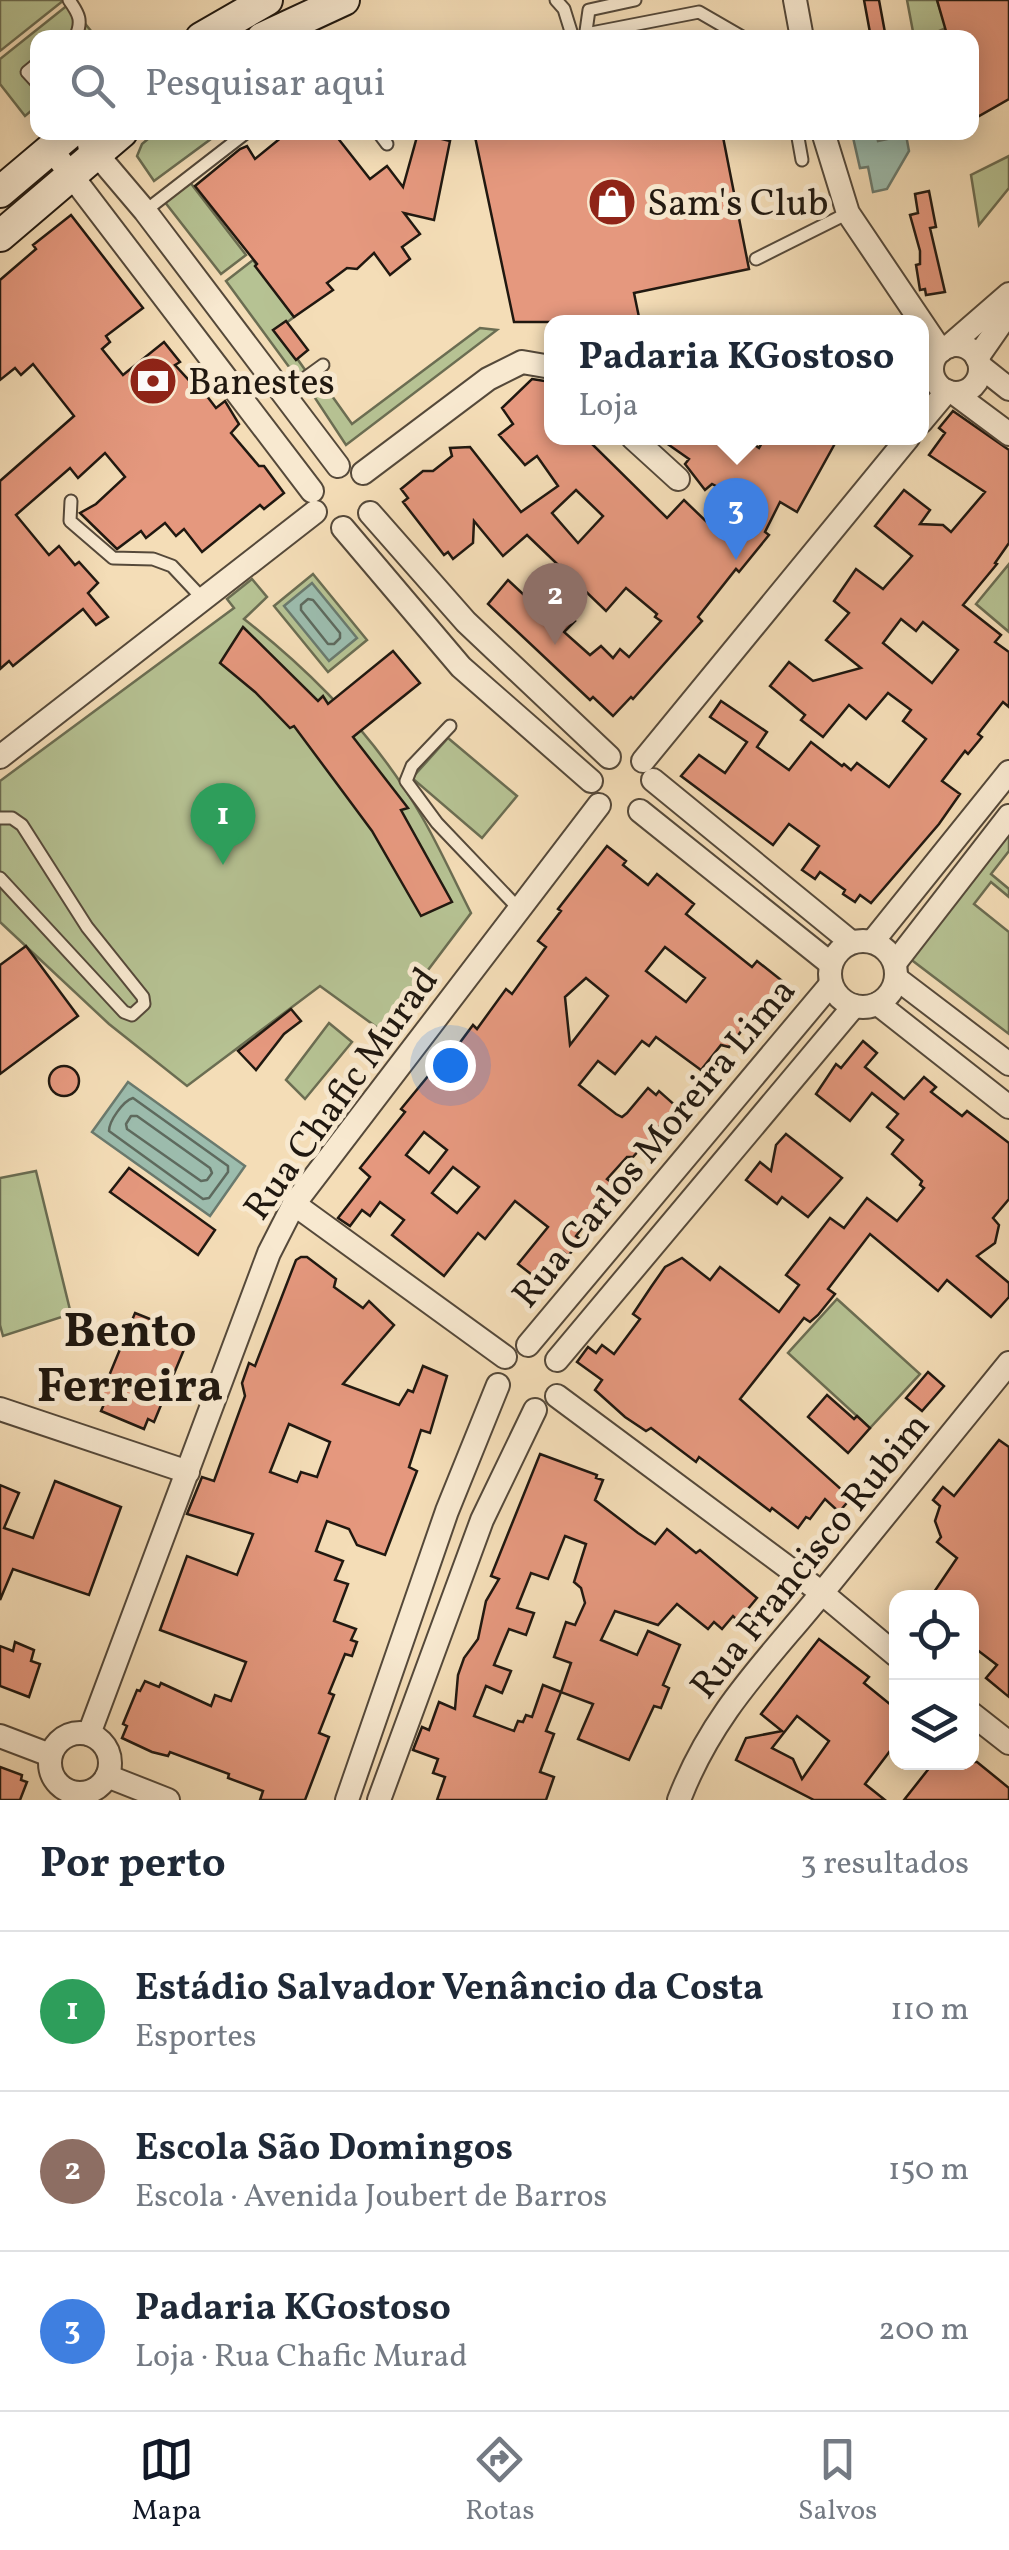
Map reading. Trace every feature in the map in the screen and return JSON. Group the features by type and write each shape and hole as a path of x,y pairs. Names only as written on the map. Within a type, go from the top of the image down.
{"main road":[{"path":"215,30 268,0"},
{"path":"299,30 344,0"},
{"path":"0,192 62,140"},
{"path":"0,236 110,142"}],"street":[{"path":"796,0 801,30"},
{"path":"338,466 145,211 110,142 89,145 62,140 72,175 180,316 314,502 322,520 343,528 461,667 591,781"},
{"path":"825,140 848,213 911,315"},
{"path":"180,316 207,292"},
{"path":"929,405 945,371 1009,294"},
{"path":"945,371 974,386 979,362 1009,312"},
{"path":"929,345 945,371 1009,434"},
{"path":"929,390 965,347 1009,389"},
{"path":"364,473 488,379 522,362 544,366"},
{"path":"642,445 678,478"},
{"path":"900,445 648,771 651,798 640,811 618,816 598,805 592,794 591,781 600,763 609,757 632,755 648,771 862,942 886,950 896,971 1009,1064"},
{"path":"0,757 202,600 314,502 321,474 347,465 364,473 374,492 370,513 362,521 343,528"},
{"path":"370,513 466,622 609,757"},
{"path":"831,974 842,948 862,942 1009,772"},
{"name":"Rua Chafic Murad","path":"89,1734 269,1253 294,1204 598,805"},
{"path":"640,811 831,974 840,998 866,1005 1009,1107"},
{"path":"866,1005 887,997 896,971 1009,816"},
{"name":"Rua Carlos Moreira Lima","path":"528,1345 831,974"},
{"name":"Rua Carlos Moreira Lima","path":"557,1360 754,1127 866,1005"},
{"path":"726,1107 754,1127"},
{"path":"294,1204 505,1357"},
{"path":"627,1224 654,1246"},
{"path":"348,1800 447,1511 498,1385 500,1366 515,1349 528,1345 539,1346 557,1360 562,1384 547,1405 535,1410 511,1404 498,1385"},
{"name":"Rua Francisco Rubim","path":"679,1800 693,1763 741,1686 822,1593 1009,1362"},
{"path":"557,1396 822,1593 889,1648"},
{"path":"0,1409 188,1472"},
{"path":"379,1800 482,1520 535,1410"},
{"path":"447,1511 482,1520"},
{"path":"979,1719 1009,1743"},
{"path":"89,1734 98,1738 110,1756 107,1776 93,1790 72,1796 57,1782 50,1755 65,1736 89,1734"},
{"path":"0,1736 50,1755"},
{"path":"107,1776 168,1800"}],"lane":[{"path":"69,0 80,17 79,30"},
{"path":"556,0 577,30"},
{"path":"582,30 586,15 594,7 635,0"},
{"path":"610,30 699,12 730,30"},
{"path":"145,211 238,140"},
{"path":"383,140 386,144"},
{"path":"799,140 802,160"},
{"path":"756,259 848,213"},
{"path":"284,394 323,365"},
{"path":"71,501 70,520 105,554 113,558 163,560 202,600"},
{"path":"450,726 412,766 406,781 437,823 519,909"},
{"path":"0,818 12,818 22,825 87,927 143,998 139,1012 124,1012 0,878"}],"green space":[{"path":"0,0 64,0 0,51"},
{"path":"907,0 937,0 946,28 913,30"},
{"path":"69,4 90,30 36,30"},
{"path":"30,35 30,112 25,116 0,84 0,59"},
{"path":"147,140 210,140 154,181 137,156"},
{"path":"1009,156 1009,188 979,225 971,175"},
{"path":"189,181 246,255 221,274 164,201"},
{"path":"253,260 294,317 277,330 308,374 317,375 352,424 480,328 497,330 346,445 296,369 292,371 226,281"},
{"path":"1009,564 1009,632 976,604"},
{"path":"313,574 367,640 328,672 274,606"},
{"path":"252,579 267,597 244,619 319,685 365,735 422,817 471,913 382,1031 320,986 187,1086 109,1024 0,922 0,781 234,608 227,599"},
{"path":"448,738 517,796 482,838 412,778"},
{"path":"1009,834 1009,851 991,874 1009,889 1009,897 991,882 974,904 1009,932 1009,1034 909,958"},
{"path":"329,1023 352,1042 305,1099 286,1080"},
{"path":"36,1171 71,1314 3,1336 0,1178"},
{"path":"837,1299 920,1374 870,1428 788,1353"}],"water":[{"path":"854,140 907,140 909,151 887,189 873,192 868,167 860,168"},
{"path":"312,583 357,638 329,661 284,606"},
{"path":"128,1082 245,1166 210,1216 92,1132"}],"building":[{"path":"864,0 879,0 885,30 870,30"},
{"path":"937,0 1009,0 1009,99 979,116 979,30 946,30"},
{"path":"278,140 339,140 370,179 387,166 403,187 416,140 450,141 434,220 404,213 420,234 402,247 410,259 390,275 374,253 357,269 347,268 327,283 333,290 294,317 195,186 240,149 247,146 255,159"},
{"name":"Sam's Club","path":"476,140 724,140 749,269 634,293 639,315 544,315 544,322 514,322"},
{"path":"929,191 936,227 930,228 945,292 926,295 925,289 920,290 916,265 920,264 920,251 910,215 918,213 915,194"},
{"path":"71,215 143,308 106,336 110,342 102,349 123,375 164,342 180,362 175,365 216,408 225,401 239,424 231,433 284,493 264,509 260,505 202,552 184,529 176,536 165,523 146,538 141,531 117,549 80,513 125,477 105,453 78,478 70,468 16,515 49,555 59,546 98,583 88,593 108,617 96,625 83,609 13,666 9,661 0,669 0,481 74,416 33,364 21,375 15,368 0,380 0,280 36,249 33,245"},
{"path":"286,321 308,350 296,360 273,330"},
{"path":"532,379 544,381 544,445 593,445 667,518 684,500 714,529 739,498 712,484 705,490 685,464 689,459 669,445 725,448 728,445 734,450 739,445 834,445 797,512 780,502 765,532 769,535 698,617 702,621 613,716 593,697 590,700 488,604 508,580 539,609 550,597 575,621 564,632 590,655 601,646 613,658 620,649 629,657 661,621 655,617 657,614 626,588 606,611 527,535 503,556 474,521 473,543 453,559 448,552 444,555 403,502 408,498 401,489 423,471 433,471 452,456 450,448 470,447 521,512 558,486 537,456 525,465 499,435 513,424 502,408","holes":["576,490 603,516 578,543 552,513"]},
{"path":"953,411 1009,450 1009,543 963,605 1001,635 995,642 1009,652 1009,707 1003,702 978,734 982,737 968,754 965,751 942,781 960,794 939,824 871,903 860,895 855,902 820,872 815,879 802,870 819,846 789,824 773,845 681,776 699,755 725,773 747,742 710,717 721,701 767,732 757,747 789,770 811,742 842,766 851,770 857,763 889,787 926,739 903,721 911,710 888,693 866,719 849,705 823,737 801,720 805,715 770,686 789,662 813,681 861,668 826,640 849,613 834,601 856,569 883,589 912,556 875,526 904,490 930,510 920,524 943,525 951,532 985,492 929,455 945,433 939,428","holes":["901,619 916,631 923,622 958,650 932,683 883,643"]},
{"path":"243,627 318,701 323,696 328,704 393,651 420,683 353,737 408,808 401,810 452,902 421,916 372,831 294,726 290,728 220,663"},
{"path":"607,846 648,885 657,874 694,904 686,914 752,967 757,961 781,980 781,987 753,1024 749,1021 729,1047 721,1045 701,1070 656,1037 649,1046 642,1041 615,1074 598,1061 579,1085 616,1114 622,1117 627,1113 648,1088 656,1095 659,1091 677,1107 652,1135 659,1141 648,1155 640,1149 607,1179 615,1185 576,1236 581,1240 568,1256 563,1252 540,1281 518,1264 548,1227 515,1201 485,1239 478,1233 444,1276 392,1235 404,1220 380,1202 370,1216 362,1210 350,1226 338,1218 370,1177 360,1168 405,1112 401,1109 438,1064 447,1060 473,1025 477,1029 506,989 512,994 546,947 538,941 561,911 558,909","holes":["665,947 705,978 686,1002 646,971","586,978 608,996 570,1045 565,997","424,1132 447,1150 429,1173 406,1155","453,1167 479,1187 457,1213 432,1193"]},
{"path":"26,946 78,1016 0,1074 0,965"},
{"path":"291,1009 301,1021 284,1034 256,1070 238,1051"},
{"path":"863,1041 877,1053 865,1067 904,1099 924,1077 936,1087 931,1092 962,1116 967,1111 1009,1143 1009,1199 993,1218 999,1225 995,1243 977,1256 1009,1283 1009,1297 991,1317 947,1280 938,1291 870,1234 828,1289 835,1294 810,1322 804,1318 740,1399 851,1498 839,1512 825,1499 798,1528 699,1457 696,1462 651,1428 646,1431 625,1417 595,1390 602,1380 577,1362 588,1347 596,1353 602,1345 614,1354 640,1319 633,1314 665,1267 682,1258 710,1280 720,1267 779,1312 799,1285 786,1275 830,1218 844,1228 867,1198 897,1221 924,1188 920,1185 922,1181 892,1154 903,1140 887,1127 898,1114 872,1093 850,1121 816,1094 836,1064 841,1068"},
{"path":"64,1066 78,1075 79,1081 70,1095 64,1096 50,1087 49,1081 58,1067"},
{"path":"786,1134 842,1178 808,1217 782,1197 777,1204 746,1180 760,1162 771,1171 776,1145"},
{"path":"129,1168 215,1230 198,1255 110,1192"},
{"path":"307,1257 336,1279 334,1287 363,1308 369,1301 394,1325 343,1384 399,1405 408,1390 413,1392 423,1366 447,1376 430,1433 421,1430 409,1467 417,1471 385,1555 357,1545 349,1529 327,1521 316,1551 343,1561 335,1580 348,1584 334,1621 356,1629 351,1640 357,1642 352,1656 345,1654 329,1693 334,1695 319,1733 329,1737 305,1800 260,1800 263,1791 228,1778 229,1774 170,1752 168,1756 152,1752 122,1738 127,1726 123,1724 137,1690 145,1681 159,1687 161,1683 211,1706 215,1695 231,1701 246,1662 160,1630 187,1556 237,1575 253,1534 187,1514 202,1477 214,1481 245,1396 242,1383 249,1363 255,1366 296,1260","holes":["289,1424 330,1442 317,1477 301,1472 297,1482 270,1472"]},
{"path":"135,1313 190,1335 154,1422 148,1419 144,1429 101,1411 105,1402 99,1400"},
{"path":"928,1372 944,1386 922,1411 906,1398"},
{"path":"827,1395 870,1428 848,1453 808,1417"},
{"path":"999,1440 1009,1447 1009,1697 986,1678 997,1665 979,1651 979,1590 935,1590 957,1558 937,1542 941,1537 935,1521 940,1506 933,1500 943,1487 954,1496"},
{"path":"540,1454 597,1475 603,1480 595,1500 655,1544 667,1529 696,1553 700,1550 757,1598 738,1621 733,1616 722,1629 714,1622 708,1629 677,1604 658,1625 615,1611 601,1640 637,1655 648,1631 680,1645 663,1685 669,1688 661,1708 654,1706 629,1760 578,1739 593,1704 561,1692 546,1731 554,1734 540,1772 554,1777 546,1800 437,1800 445,1777 433,1773 438,1759 413,1750 422,1727 429,1730 439,1702 455,1709 458,1675 464,1658 478,1639 486,1601 499,1579 491,1576","holes":["565,1536 586,1544 574,1582 581,1588 585,1603 575,1625 566,1622 554,1657 571,1663 561,1692 543,1685 532,1717 526,1715 523,1722 518,1721 514,1731 474,1716 486,1686 502,1693 511,1671 494,1665 509,1629 526,1635 534,1613 517,1608 531,1573 548,1579"]},
{"path":"55,1481 121,1507 89,1595 13,1569 0,1600 0,1485 19,1493 4,1528 33,1538"},
{"path":"819,1639 869,1677 864,1683 889,1703 889,1752 865,1784 885,1800 814,1800 736,1760 746,1738 782,1731 761,1714","holes":["797,1716 829,1741 802,1779 793,1759 772,1748"]},
{"path":"15,1642 34,1650 31,1661 40,1664 29,1697 0,1686 0,1646 13,1651"},
{"path":"979,1764 1009,1788 1009,1800 904,1800 928,1770 979,1770"},
{"path":"0,1767 22,1775 21,1780 27,1782 20,1800 0,1800"}],"place":[{"name":"Sam's Club","path":"612,202"},
{"name":"Banestes","path":"153,381"},
{"name":"Padaria KGostoso","path":"736,560"},
{"name":"Escola São Domingos","path":"555,645"},
{"name":"Estádio Salvador Venâncio da Costa","path":"223,865"}],"district":[{"name":"Bento Ferreira","path":"130,1356"}]}
